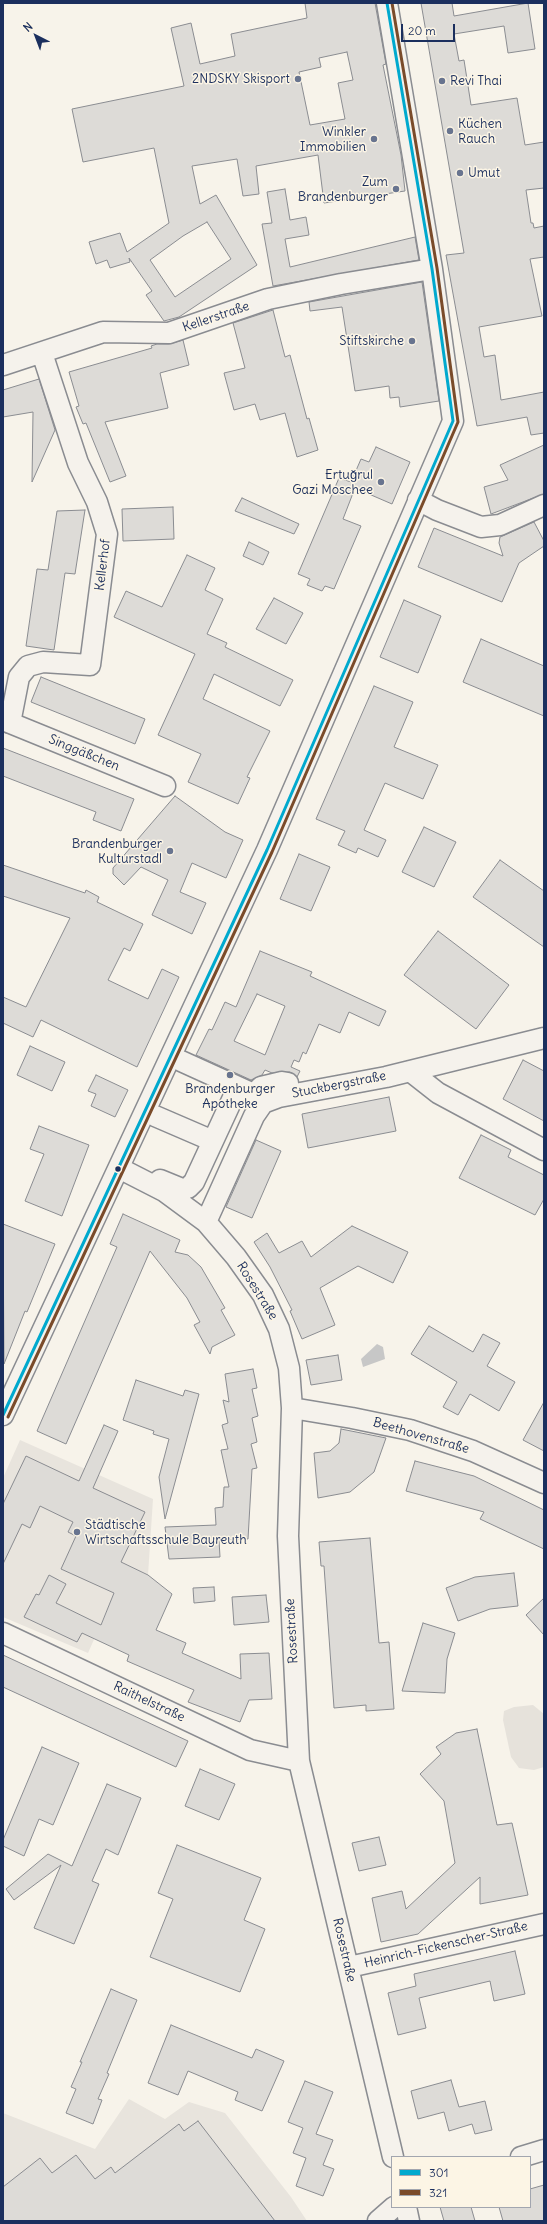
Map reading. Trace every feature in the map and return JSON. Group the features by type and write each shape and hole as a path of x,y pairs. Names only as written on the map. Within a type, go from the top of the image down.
{"street":[{"path":"3,1415 128,1168 453,421 432,269 387,3"},
{"name":"Kellerstraße","path":"3,366 103,332 169,333 268,299 341,284 432,269"},
{"name":"Kellerhof","path":"6,721 20,677 28,666 43,662 90,665 107,534 97,502 78,462 42,353"},
{"path":"418,500 437,510 481,527 500,525 544,504"},
{"name":"Singgäßchen","path":"6,721 165,786"},
{"name":"Stuckbergstraße","path":"206,1222 254,1116 263,1103 279,1097 410,1071 544,1038"},
{"path":"181,1061 250,1092"},
{"path":"410,1071 438,1093 544,1150"},
{"path":"128,1168 168,1185 188,1188 213,1141 250,1092 282,1082 288,1083"},
{"path":"155,1116 213,1141"},
{"name":"Rosestraße","path":"128,1168 188,1206 206,1222 236,1257 263,1296 280,1329 289,1368 292,1408 288,1536 299,1760 394,2156"},
{"name":"Beethovenstraße","path":"292,1408 410,1430 473,1451 544,1483"},
{"name":"Raithelstraße","path":"3,1633 250,1750 299,1760"},
{"name":"Heinrich-Fickenscher-Straße","path":"349,1967 544,1924"},
{"path":"525,2156 544,2150"},
{"path":"378,2221 393,2208"},
{"path":"406,2208 409,2221"}],"shaded area":[{"path":"377,1344 383,1347 385,1359 363,1367 361,1359"},
{"name":"Städtische Wirtschaftsschule Bayreuth","path":"20,1440 153,1499 148,1575 127,1565 88,1653 3,1617 3,1478"},
{"path":"533,1705 544,1714 544,1767 534,1770 519,1768 511,1757 503,1720 504,1711 514,1707"},
{"path":"129,2099 165,2119 189,2102 225,2113 291,2197 307,2221 3,2221 3,2113 95,2149"}],"building":[{"path":"305,3 375,3 386,64 383,65 401,155 405,191 324,203 318,155 256,166 259,194 243,196 237,159 192,166 200,204 216,195 257,265 179,317 164,321 146,295 152,291 129,258 130,262 110,268 107,260 96,264 89,242 120,233 127,252 169,223 154,148 83,162 72,109 184,86 171,28 191,23 200,64 235,56 231,34 307,18","holes":["347,52 353,80 338,83 345,119 310,125 299,72 321,67 319,58","207,222 231,259 175,297 150,260 183,236"]},
{"path":"421,3 452,3 454,16 528,3 535,49 508,53 504,26 454,34 459,61 464,60 471,105 517,98 525,145 544,142 544,188 526,190 531,223 533,223 534,228 544,226 544,257 530,259 542,316 479,327 484,357 495,355 501,400 544,392 544,433 531,435 527,417 477,426 446,255 464,253"},
{"path":"285,189 290,220 306,217 309,235 285,239 290,267 415,237 419,260 273,286 262,224 272,223 267,192"},
{"path":"422,282 439,401 400,407 399,397 390,398 389,386 355,391 342,307 310,311 309,302"},
{"path":"273,310 285,357 290,355 307,419 309,418 318,450 297,457 285,413 260,420 255,404 234,410 224,373 245,368 233,323"},
{"path":"183,340 189,365 160,373 168,408 105,422 126,476 110,482 86,423 83,424 76,407 79,406 69,372 152,348 151,346 157,344 169,344"},
{"path":"39,379 55,430 32,482 33,412 3,417 3,390"},
{"path":"544,445 544,494 491,514 484,487 508,480 500,465"},
{"path":"376,447 410,462 392,504 355,488 343,519 361,526 334,589 325,586 322,591 307,585 310,579 298,574 339,478 351,482 361,459 369,462"},
{"path":"242,498 299,524 294,534 235,511"},
{"path":"173,507 174,539 123,541 122,509"},
{"path":"85,510 75,574 65,573 54,650 26,646 37,569 48,570 57,511"},
{"path":"534,522 544,541 544,546 519,563 502,602 418,567 434,528 503,556 499,543 500,537"},
{"path":"249,542 269,552 263,565 243,556"},
{"path":"187,555 215,568 205,590 223,599 207,634 227,643 225,647 293,680 280,706 214,674 203,699 270,731 247,777 250,778 238,804 188,782 201,754 158,735 195,654 114,617 126,591 162,607"},
{"path":"274,598 303,613 286,644 256,629"},
{"path":"404,600 441,616 418,673 380,657"},
{"path":"481,639 544,666 544,716 463,682"},
{"path":"41,677 145,719 135,744 31,702"},
{"path":"374,686 413,702 394,747 438,765 423,799 385,783 364,830 386,840 378,857 358,848 356,853 338,845 345,831 316,819"},
{"path":"3,748 134,799 121,831 93,820 96,812 3,776"},
{"path":"175,796 225,832 243,840 226,878 192,863 180,892 206,903 192,934 152,915 168,880 141,867 124,885 113,874 113,868"},
{"path":"424,827 456,842 434,887 402,872"},
{"path":"299,854 330,867 311,911 280,899"},
{"path":"500,860 544,891 544,947 473,897"},
{"path":"3,865 85,893 86,890 99,897 97,902 143,924 130,951 124,948 108,980 148,999 162,969 179,977 137,1067 41,1020 33,1037 3,1023 3,997 26,1007 70,918 3,896"},
{"path":"438,931 509,985 476,1029 404,975"},
{"path":"260,951 312,972 310,976 386,1011 379,1026 349,1012 340,1033 319,1024 306,1054 303,1052 299,1062 294,1060 291,1067 300,1071 297,1077 290,1072 272,1073 265,1070 262,1075 251,1080 196,1055 209,1029 212,1030 225,1002 236,1007","holes":["257,994 285,1006 265,1055 234,1041"]},
{"path":"30,1046 65,1062 52,1091 17,1075"},
{"path":"523,1060 544,1071 544,1121 503,1099"},
{"path":"96,1075 128,1090 115,1117 91,1106 96,1094 88,1091"},
{"path":"389,1097 396,1131 308,1148 302,1114"},
{"path":"39,1126 89,1145 62,1216 25,1201 44,1154 30,1149"},
{"path":"481,1135 511,1150 508,1157 544,1175 544,1199 535,1215 459,1178"},
{"path":"256,1140 281,1151 252,1218 226,1207"},
{"path":"123,1214 180,1240 175,1252 188,1255 201,1267 225,1308 221,1310 235,1335 212,1347 210,1354 194,1325 200,1322 187,1298 150,1251 66,1444 37,1431 117,1247 110,1244"},
{"path":"3,1224 55,1244 27,1312 25,1311 4,1364"},
{"path":"352,1226 408,1252 393,1283 358,1266 320,1288 335,1325 302,1339 290,1311 292,1310 270,1267 254,1242 267,1233 279,1253 302,1241 311,1257"},
{"path":"429,1326 473,1352 483,1334 500,1343 487,1366 515,1382 499,1411 470,1394 458,1415 443,1407 457,1382 411,1354"},
{"path":"338,1355 342,1380 311,1385 306,1360"},
{"path":"253,1369 257,1388 252,1389 258,1416 252,1418 257,1442 251,1444 257,1468 252,1469 248,1539 219,1540 220,1557 169,1559 165,1527 216,1525 215,1508 223,1507 224,1487 229,1487 221,1450 228,1449 222,1425 228,1423 223,1400 229,1402 225,1374"},
{"path":"136,1380 183,1396 185,1390 199,1394 165,1519 159,1477 169,1439 153,1434 154,1431 123,1420"},
{"path":"544,1402 544,1451 523,1440"},
{"path":"104,1425 118,1431 93,1488 145,1512 121,1562 148,1575 172,1594 156,1630 186,1643 182,1653 241,1679 240,1654 269,1653 272,1699 249,1700 240,1722 188,1702 194,1690 127,1661 129,1655 82,1633 77,1642 24,1617 36,1594 39,1595 49,1575 66,1584 56,1603 101,1625 114,1593 61,1569 76,1536 68,1532 73,1522 40,1506 30,1528 22,1524 3,1564 3,1504 26,1456 79,1481"},
{"path":"341,1429 386,1438 374,1472 350,1492 318,1498 314,1453 330,1451 339,1443"},
{"path":"415,1461 474,1476 544,1510 544,1549 480,1519 484,1512 406,1491"},
{"path":"370,1538 379,1643 389,1642 394,1709 366,1711 366,1705 334,1708 324,1566 321,1566 319,1542"},
{"path":"514,1573 518,1606 490,1609 458,1621 446,1588 475,1577"},
{"path":"214,1587 215,1601 194,1603 193,1588"},
{"path":"266,1595 269,1622 234,1625 232,1597"},
{"path":"544,1598 544,1635 526,1615"},
{"path":"423,1623 455,1633 447,1659 445,1693 402,1691"},
{"path":"3,1655 188,1741 176,1767 3,1687"},
{"path":"477,1729 497,1825 512,1823 528,1895 480,1904 480,1877 418,1934 381,1942 372,1898 402,1891 406,1909 455,1863 444,1801 420,1774 441,1754 436,1747 456,1733"},
{"path":"42,1747 79,1763 53,1825 39,1819 24,1856 3,1846 3,1840"},
{"path":"200,1769 235,1784 219,1820 185,1806"},
{"path":"107,1784 141,1798 118,1855 106,1849 92,1881 99,1884 74,1944 34,1928 61,1865 14,1900 6,1889 48,1854 72,1866"},
{"path":"379,1837 386,1865 359,1871 352,1843"},
{"path":"177,1845 261,1878 244,1920 265,1929 240,1992 150,1957 173,1899 158,1893"},
{"path":"515,1951 525,1994 494,2001 490,1981 419,1998 426,2028 398,2035 388,1993 416,1986 414,1974"},
{"path":"111,1989 137,2000 107,2073 109,2074 98,2099 102,2100 93,2124 66,2113 76,2089 71,2087 82,2062 80,2062"},
{"path":"171,2025 252,2058 256,2049 284,2061 262,2111 235,2100 238,2092 188,2071 178,2095 148,2083"},
{"path":"451,2080 459,2107 485,2101 492,2130 475,2134 472,2124 449,2131 444,2112 418,2119 411,2091"},
{"path":"305,2081 333,2092 316,2134 333,2140 323,2165 334,2169 323,2196 296,2186 306,2158 293,2153 303,2128 288,2122"},
{"path":"198,2121 275,2221 3,2221 3,2187 40,2158 52,2173 76,2155 95,2179 111,2167 115,2173 179,2124 184,2131"},
{"path":"544,2185 544,2221 503,2221 499,2208 531,2208 531,2189"},
{"path":"440,2208 471,2208 475,2221 444,2221"}],"transit line":[{"name":"301","path":"387,3 432,269 453,421"},
{"name":"321","path":"8,1417 272,852 458,422 437,268 392,3"},
{"name":"301","path":"3,1415 267,850 453,421"}],"place":[{"name":"2NDSKY Skisport","path":"298,79"},
{"name":"Revi Thai","path":"442,81"},
{"name":"Küchen Rauch","path":"450,131"},
{"name":"Winkler Immobilien","path":"374,139"},
{"name":"Umut","path":"460,173"},
{"name":"Zum Brandenburger","path":"396,189"},
{"name":"Stiftskirche","path":"412,341"},
{"name":"Ertuğrul Gazi Moschee","path":"381,482"},
{"name":"Brandenburger Kulturstadl","path":"170,851"},
{"name":"Brandenburger Apotheke","path":"230,1075"},
{"name":"Städtische Wirtschaftsschule Bayreuth","path":"77,1532"}]}
